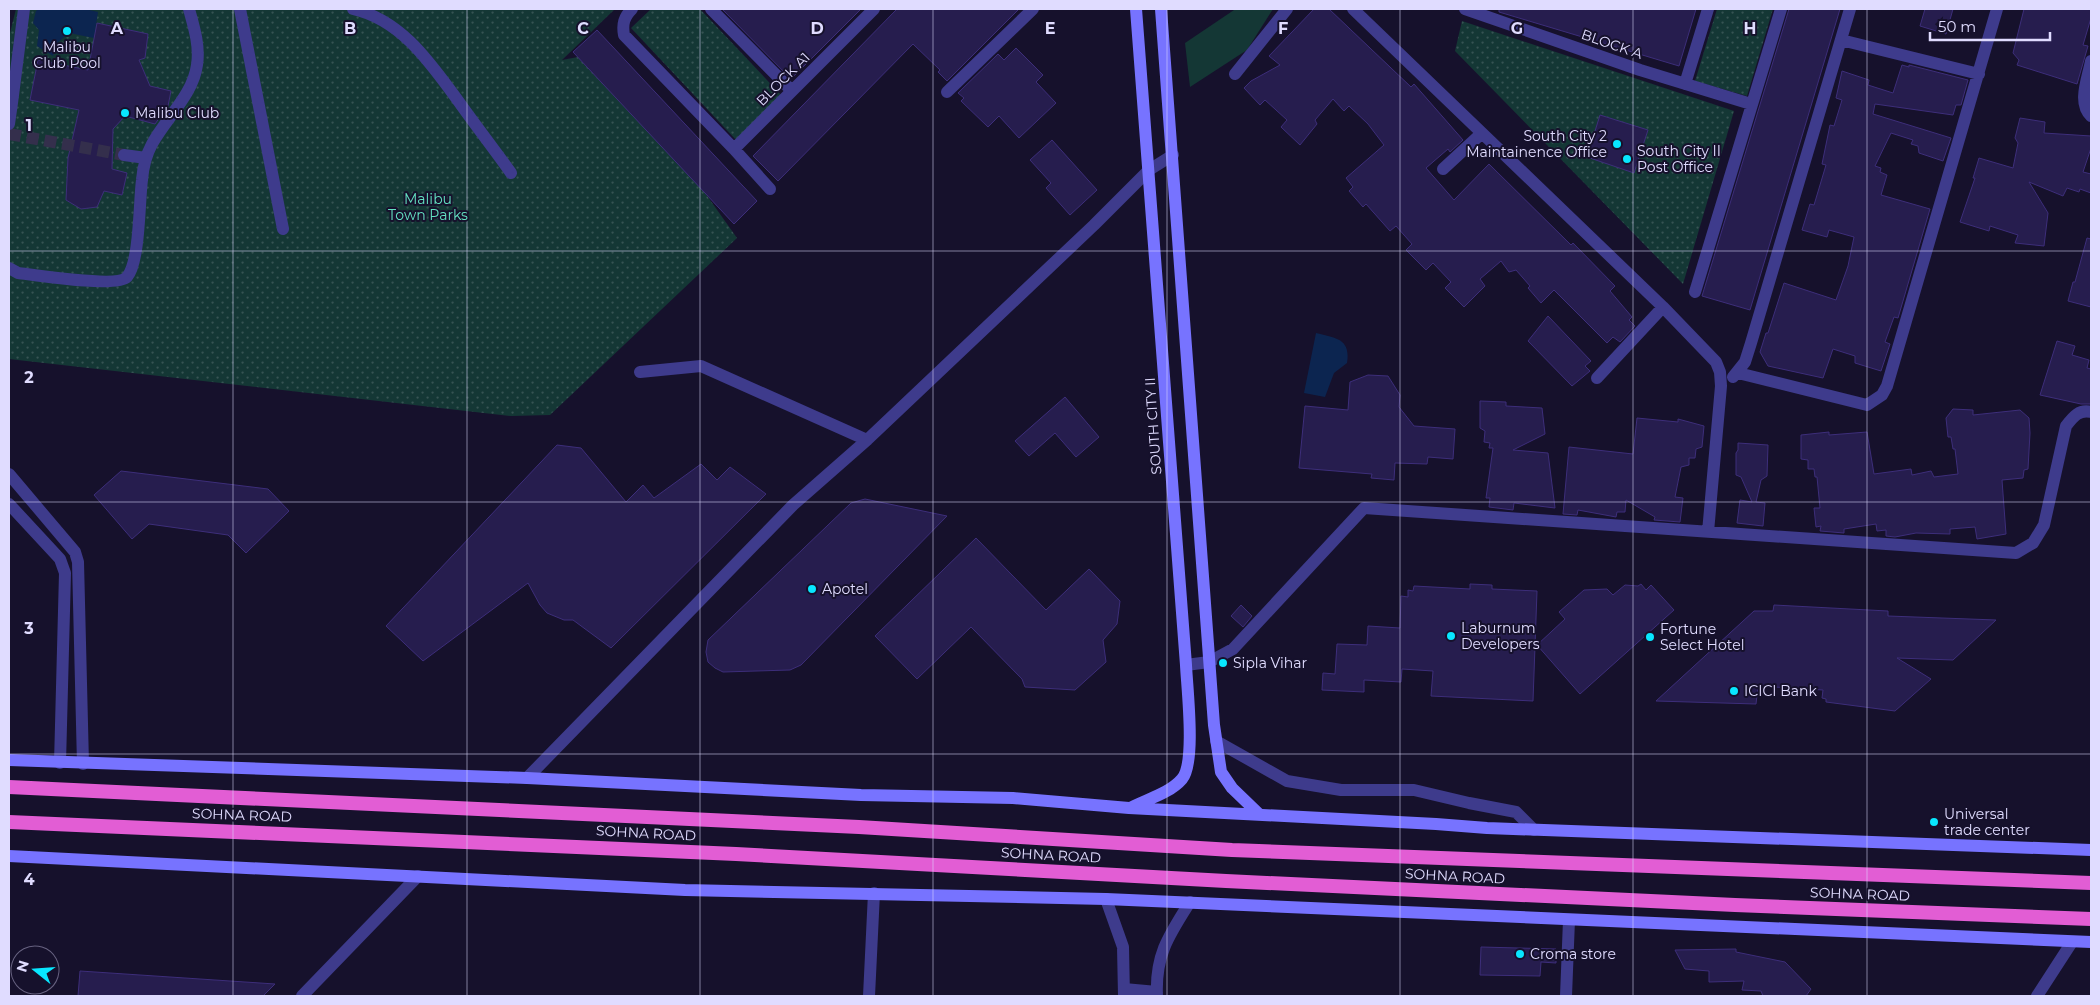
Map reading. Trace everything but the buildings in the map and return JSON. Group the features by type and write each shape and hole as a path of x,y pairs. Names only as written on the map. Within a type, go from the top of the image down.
{"highway":[{"name":"SOHNA ROAD","path":"9,787 860,827 1232,850 2091,883"},
{"name":"SOHNA ROAD","path":"9,822 736,854 1226,881 1735,905 2091,919"}],"main road":[{"name":"SOUTH CITY II","path":"1129,808 1174,786 1184,778 1189,762 1186,665 1136,9"},
{"path":"1161,9 1218,762 1226,780 1260,815"},
{"path":"9,760 527,778 861,795 1013,798 1129,808 1534,830 2091,850"},
{"path":"9,856 695,891 1106,898 2091,942"}],"street":[{"path":"9,124 10,103 24,9"},
{"path":"9,268 18,273 104,282 120,281 126,278 135,258 142,179 146,158 158,134 190,87 197,65 196,34 189,9"},
{"path":"240,9 283,229"},
{"path":"353,9 376,16 406,36 413,43 511,173"},
{"path":"632,9 626,15 622,26 624,35 770,189"},
{"path":"711,9 792,91"},
{"path":"947,92 1033,9"},
{"path":"1235,74 1287,9"},
{"path":"1353,9 1663,308 1716,362 1720,372 1721,386 1708,532"},
{"name":"BLOCK A","path":"1465,9 1685,84 1751,104"},
{"path":"1685,84 1708,9"},
{"path":"1695,292 1781,9"},
{"path":"1721,386 1738,373 1745,362 1850,9"},
{"path":"1738,373 1866,405 1882,395 1887,386 1997,9"},
{"name":"BLOCK A1","path":"734,149 868,11"},
{"path":"1841,40 1979,74"},
{"path":"2091,61 2083,96 2088,113 2091,116"},
{"path":"1443,169 1482,133"},
{"path":"527,778 793,505 867,440 1094,225 1149,170 1173,154"},
{"path":"124,155 146,158"},
{"path":"1597,378 1663,308"},
{"path":"640,372 701,366 867,440"},
{"path":"1186,665 1209,662 1233,649 1364,508 2016,553 2033,543 2044,524 2066,426 2073,416 2085,411 2091,412"},
{"path":"9,474 75,552 78,562 83,764"},
{"path":"9,504 60,559 65,573 60,763"},
{"path":"22,518 36,505"},
{"path":"61,686 82,686"},
{"path":"1216,741 1288,781 1341,790 1414,790 1516,812 1534,830"},
{"path":"302,996 418,876"},
{"path":"869,996 874,893"},
{"path":"1106,898 1123,947 1124,993 1157,994 1156,974 1166,941 1190,902"},
{"path":"1566,996 1570,920"},
{"path":"2037,996 2072,942"}],"green space":[{"name":"Malibu Town Parks","path":"16,9 615,9 562,60 605,52 737,238 550,415 511,416 9,359 9,37"},
{"path":"651,9 700,9 783,97 738,142 631,28"},
{"path":"1273,9 1247,50 1190,87 1185,43 1234,10"},
{"path":"1717,9 1773,9 1747,96 1695,81"},
{"path":"1462,21 1734,111 1683,284 1455,51"}],"water":[{"name":"Malibu Club Pool","path":"39,9 85,9 98,12 94,38 69,33 56,44 53,56 37,46 39,30 33,23 36,11"},
{"path":"1316,333 1340,340 1347,348 1348,355 1347,363 1334,373 1325,397 1304,393"}],"tunnel":[{"path":"9,134 124,155"}],"place":[{"name":"Malibu Club Pool","path":"67,31"},
{"name":"Malibu Club","path":"125,113"},
{"name":"South City 2 Maintainence Office","path":"1617,144"},
{"name":"South City II Post Office","path":"1627,159"},
{"name":"Apotel","path":"812,589"},
{"name":"Laburnum Developers","path":"1451,636"},
{"name":"Fortune Select Hotel","path":"1650,637"},
{"name":"Sipla Vihar","path":"1223,663"},
{"name":"ICICI Bank","path":"1734,691"},
{"name":"Universal trade center","path":"1934,822"},
{"name":"Croma store","path":"1520,954"}]}
